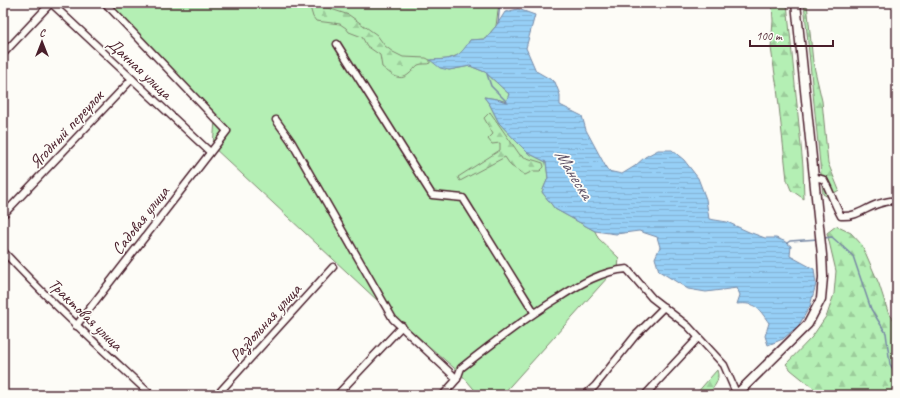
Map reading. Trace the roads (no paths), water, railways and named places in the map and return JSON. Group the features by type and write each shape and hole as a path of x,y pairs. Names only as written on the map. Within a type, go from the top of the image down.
{"main road":[{"path":"736,395 808,324 821,299 823,277 822,256 796,3"}],"street":[{"path":"3,54 51,3"},
{"name":"Дачная улица","path":"51,3 210,152"},
{"name":"Садовая улица","path":"76,326 227,131 105,3"},
{"path":"337,44 432,195 463,198 534,312"},
{"name":"Ягодный переулок","path":"3,215 132,79"},
{"path":"276,120 291,141 394,319 457,379"},
{"path":"814,178 825,181 841,216 850,216 864,211 874,205 897,200"},
{"name":"Трактовая улица","path":"3,251 76,326 151,395"},
{"name":"Раздольная улица","path":"217,395 333,267"},
{"path":"443,395 457,379 461,368 534,312 585,281 618,269 627,269 652,298 688,326 724,365 736,395"},
{"path":"585,395 595,386 635,336 664,307"},
{"path":"337,395 402,326"},
{"path":"645,395 698,338"}],"water":[{"path":"518,9 535,15 526,48 536,71 555,82 560,95 560,105 582,116 586,130 608,171 622,174 635,166 645,157 658,150 672,150 684,160 698,178 706,199 709,219 727,222 765,238 776,238 784,241 791,246 790,256 814,269 816,284 810,306 799,325 783,339 768,345 765,336 769,323 753,305 737,304 740,295 737,288 706,292 688,289 659,271 655,258 660,247 657,237 639,231 616,234 595,231 555,209 542,192 548,178 546,162 528,153 515,140 499,123 484,97 506,102 509,94 485,72 470,66 449,70 440,68 430,60 449,59 458,55 466,47 470,40 485,39 505,12"}],"waterway":[{"name":"Манеска","path":"498,23 500,3"},
{"name":"Манеска","path":"487,74 491,86 507,102"},
{"name":"Манеска","path":"824,238 832,237 853,256 871,309 886,333 890,364 897,376"},
{"name":"Манеска","path":"787,243 790,241 818,239"}]}
